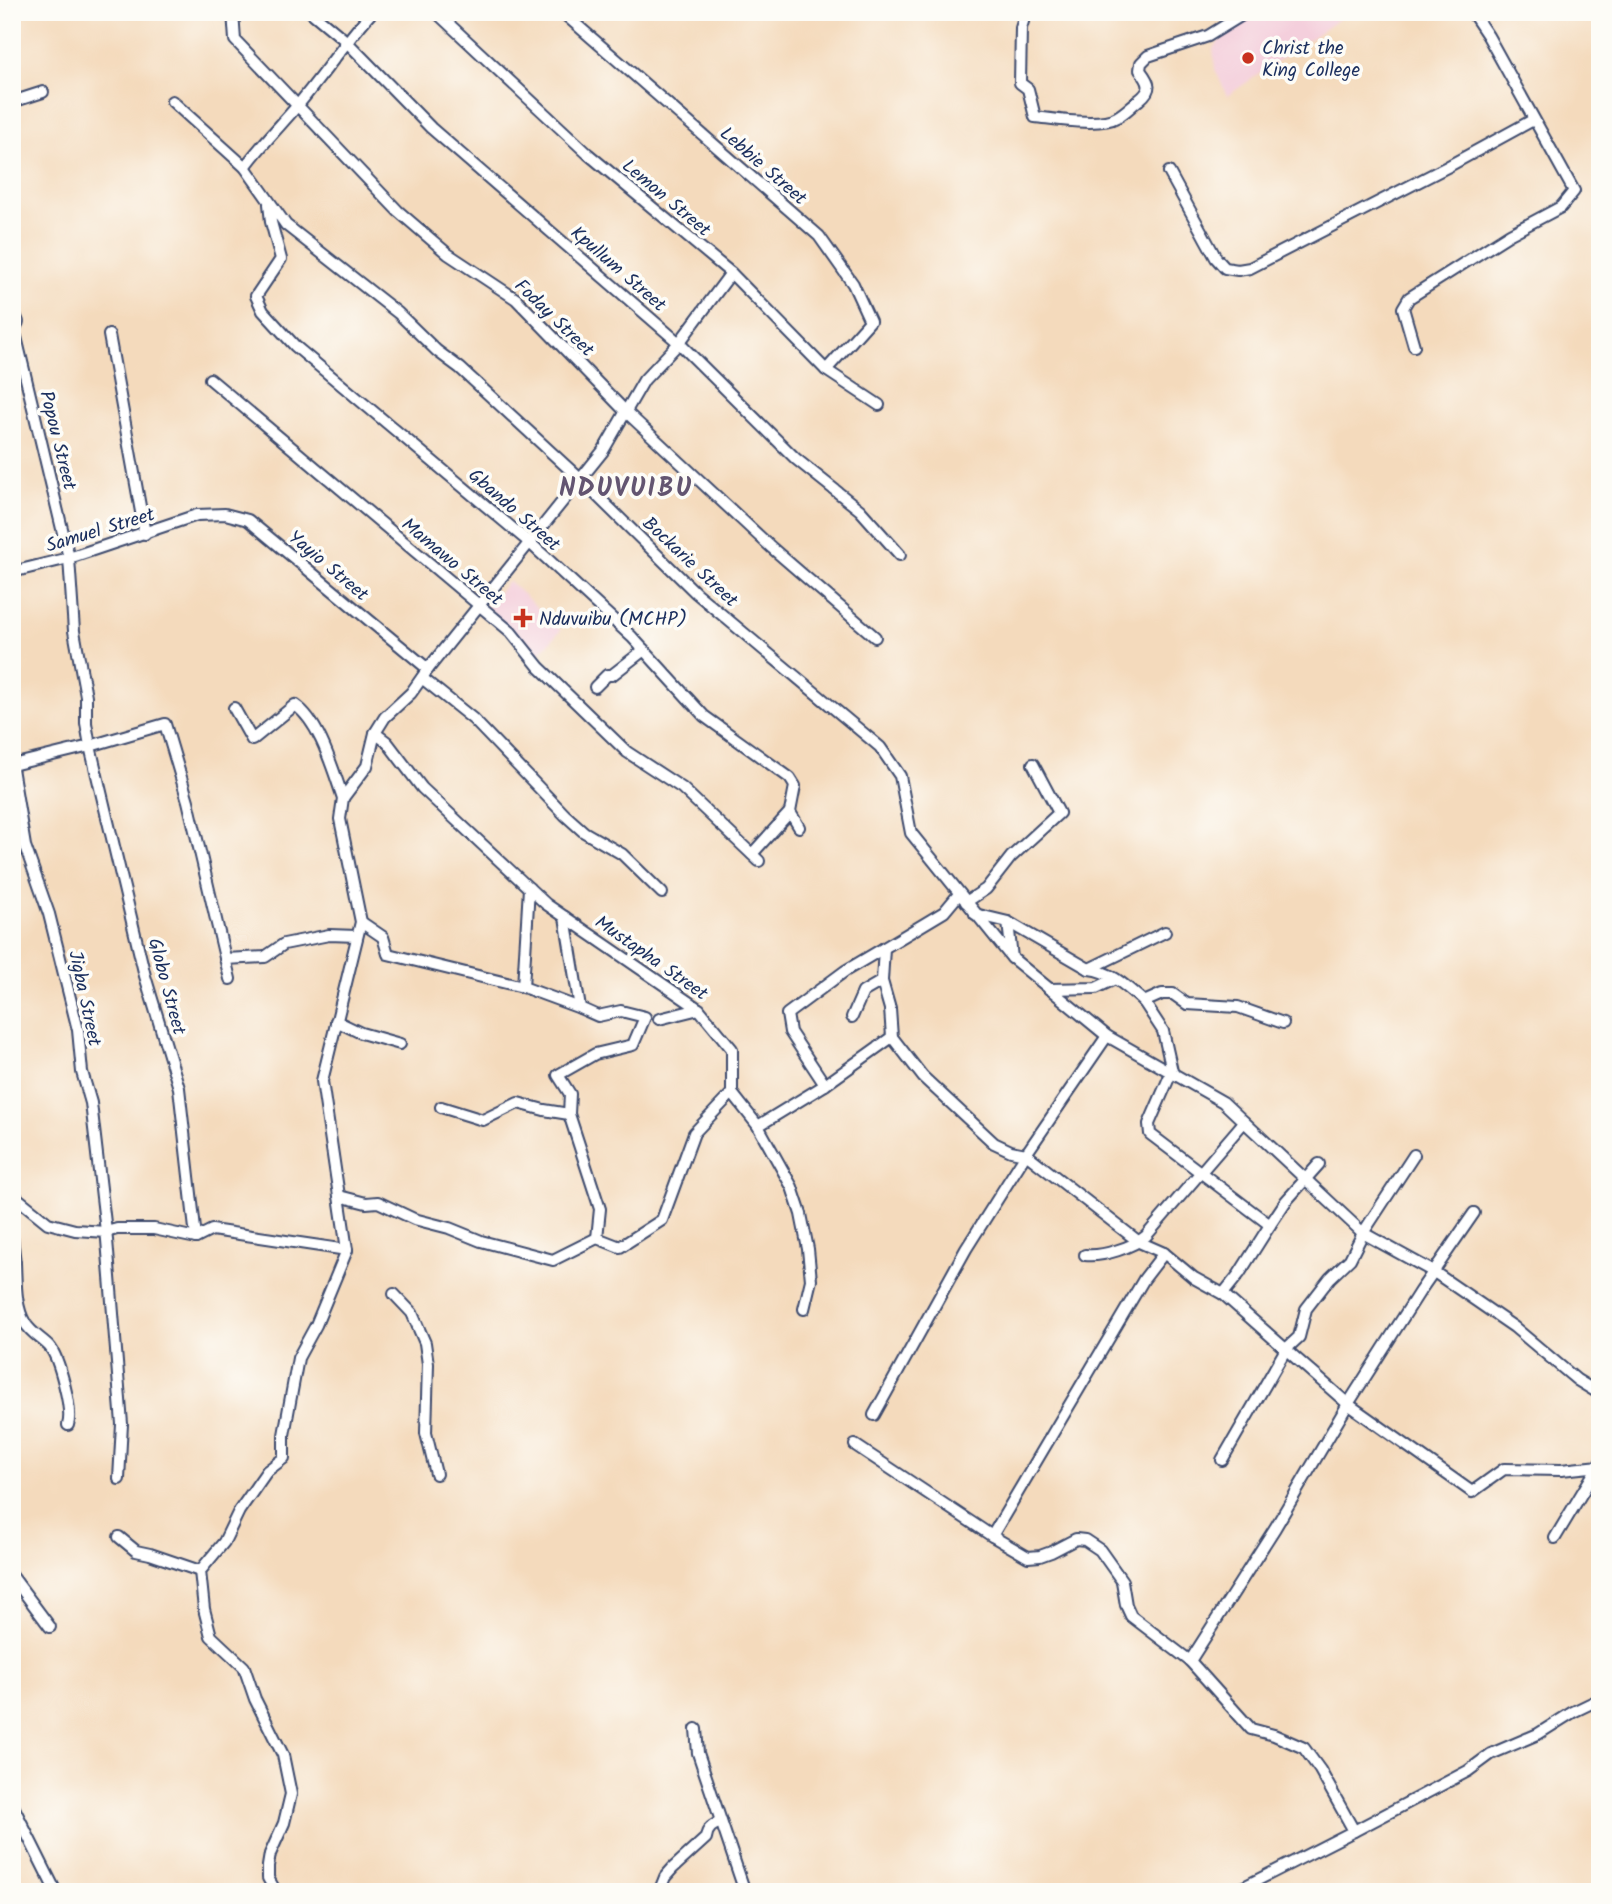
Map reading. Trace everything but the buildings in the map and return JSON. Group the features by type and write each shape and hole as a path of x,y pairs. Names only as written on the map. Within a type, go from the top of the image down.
{"street":[{"name":"Foday Street","path":"233,12 235,40 398,211 448,254 516,299 624,410 772,548 875,637"},
{"name":"Kpullum Street","path":"311,12 346,41 431,128 679,343 796,459 860,510 900,555"},
{"path":"245,167 372,12"},
{"name":"Lemon Street","path":"436,12 588,154 731,273 826,370 879,405"},
{"name":"Lebbie Street","path":"562,12 819,236 853,284 870,321 826,370"},
{"path":"1026,12 1021,28 1020,83 1028,89 1035,117 1091,121 1116,118 1146,94 1150,82 1140,70 1141,64 1148,56 1208,36 1247,12"},
{"path":"1415,346 1402,308 1409,298 1510,234 1561,206 1574,191 1472,12"},
{"path":"12,102 43,92"},
{"name":"Bockarie Street","path":"172,101 245,167 286,225 398,313 580,478 696,593 880,747 900,776 911,833 1012,958 1107,1036 1223,1102 1363,1233 1434,1272 1514,1327 1577,1380 1600,1394"},
{"path":"1170,172 1216,258 1225,268 1238,270 1250,268 1533,120"},
{"name":"Gbando Street","path":"269,204 281,259 256,296 263,311 295,346 530,543 644,650 704,716 790,778 794,786 790,812"},
{"path":"276,1892 268,1878 270,1854 284,1822 291,1794 283,1755 255,1699 244,1667 211,1636 204,1609 200,1572 223,1542 239,1511 267,1471 284,1458 284,1435 298,1358 316,1325 347,1250 322,1081 361,922 340,819 343,798 367,766 375,733 386,717 411,694 603,451 624,410 644,380 679,343 731,273"},
{"name":"Popou Street","path":"12,307 19,322 13,332 69,558 74,631 86,696 86,723 90,746"},
{"path":"109,335 145,534"},
{"name":"Mamawo Street","path":"210,379 511,632 539,667 627,752 682,788 756,857 790,812"},
{"name":"Yayio Street","path":"197,516 225,514 248,520 425,673 565,815 584,832 622,854 662,893"},
{"name":"Samuel Street","path":"12,572 69,558 197,516"},
{"path":"594,687 644,650"},
{"path":"234,708 252,740 295,705 305,712 323,746 343,798"},
{"path":"12,766 165,724 188,801 230,979"},
{"name":"Mustapha Street","path":"375,733 387,742 422,788 545,904 699,1009 732,1049 732,1093"},
{"name":"Globo Street","path":"90,746 145,976 179,1088 196,1238"},
{"path":"825,1085 790,1032 787,1014 845,971 963,898 986,889 1011,857 1059,813 1033,764"},
{"name":"Jigba Street","path":"12,766 25,846 49,914 78,1030 82,1072 91,1102 122,1424 119,1479"},
{"path":"790,812 799,827"},
{"path":"523,987 529,888"},
{"path":"975,914 1008,922 1089,969 1099,970 1115,979 1144,1002 1163,1031 1172,1071 1149,1124 1150,1134 1270,1225"},
{"path":"565,917 580,1008"},
{"path":"361,922 383,937 388,954 523,987 598,1016 621,1011 645,1017 632,1045 595,1054 558,1075 570,1094 569,1114 600,1209 597,1238"},
{"path":"1008,922 1012,958"},
{"path":"1089,969 1165,932"},
{"path":"225,960 265,957 284,944 329,935 357,936"},
{"path":"884,948 882,981 890,1009 892,1037 923,1077 994,1143 1026,1154 1139,1242 1164,1253 1194,1278 1223,1294 1348,1404 1472,1492 1504,1469 1561,1470 1599,1465"},
{"path":"1049,989 1096,988 1115,979"},
{"path":"852,1017 863,992 882,981"},
{"path":"1144,1002 1162,994 1173,994 1187,1004 1238,1007 1283,1023"},
{"path":"659,1019 699,1009"},
{"path":"336,1021 361,1033 400,1044"},
{"path":"874,1415 966,1249 1026,1154 1107,1036"},
{"path":"758,1126 825,1085 892,1037"},
{"path":"339,1196 366,1203 378,1202 414,1219 449,1228 481,1241 554,1260 597,1238 620,1247 662,1220 694,1133 732,1093 758,1126 793,1187 808,1249 811,1280 804,1309"},
{"path":"441,1107 484,1120 518,1103 569,1114"},
{"path":"1085,1255 1093,1256 1134,1246 1139,1242 1244,1122"},
{"path":"1223,1460 1286,1349 1299,1337 1306,1309 1350,1258 1363,1233 1414,1155"},
{"path":"1223,1294 1270,1225 1319,1164"},
{"path":"12,1194 48,1223 106,1236 117,1229 155,1229 196,1238 212,1230 347,1250"},
{"path":"1190,1661 1275,1528 1348,1404 1474,1213"},
{"path":"12,1237 18,1301 25,1322 35,1335 51,1348 68,1394 68,1425"},
{"path":"992,1536 1144,1279 1164,1253"},
{"path":"394,1294 412,1313 425,1343 428,1364 426,1433 436,1474"},
{"path":"855,1445 1028,1557 1040,1556 1076,1539 1085,1540 1100,1550 1122,1581 1126,1605 1131,1616 1190,1661 1251,1729 1274,1735 1304,1748 1320,1770 1354,1832"},
{"path":"1555,1538 1599,1465"},
{"path":"119,1537 136,1551 150,1553 200,1572"},
{"path":"12,1576 50,1627"},
{"path":"1234,1892 1354,1832 1468,1771 1491,1754 1538,1734 1600,1699"},
{"path":"696,1729 698,1753 745,1892"},
{"path":"12,1804 56,1892"},
{"path":"659,1892 665,1877 706,1838 706,1832 713,1825 721,1822"}],"shaded area":[{"name":"Christ the King College","path":"1241,12 1349,12 1227,96 1215,69 1213,48 1243,15"},
{"name":"Nduvuibu (MCHP)","path":"509,581 561,630 538,655 486,606"}],"place":[{"name":"Christ the King College","path":"1248,58"},
{"name":"Nduvuibu (MCHP)","path":"523,618"}],"district":[{"name":"NDUVUIBU","path":"626,487"}]}
